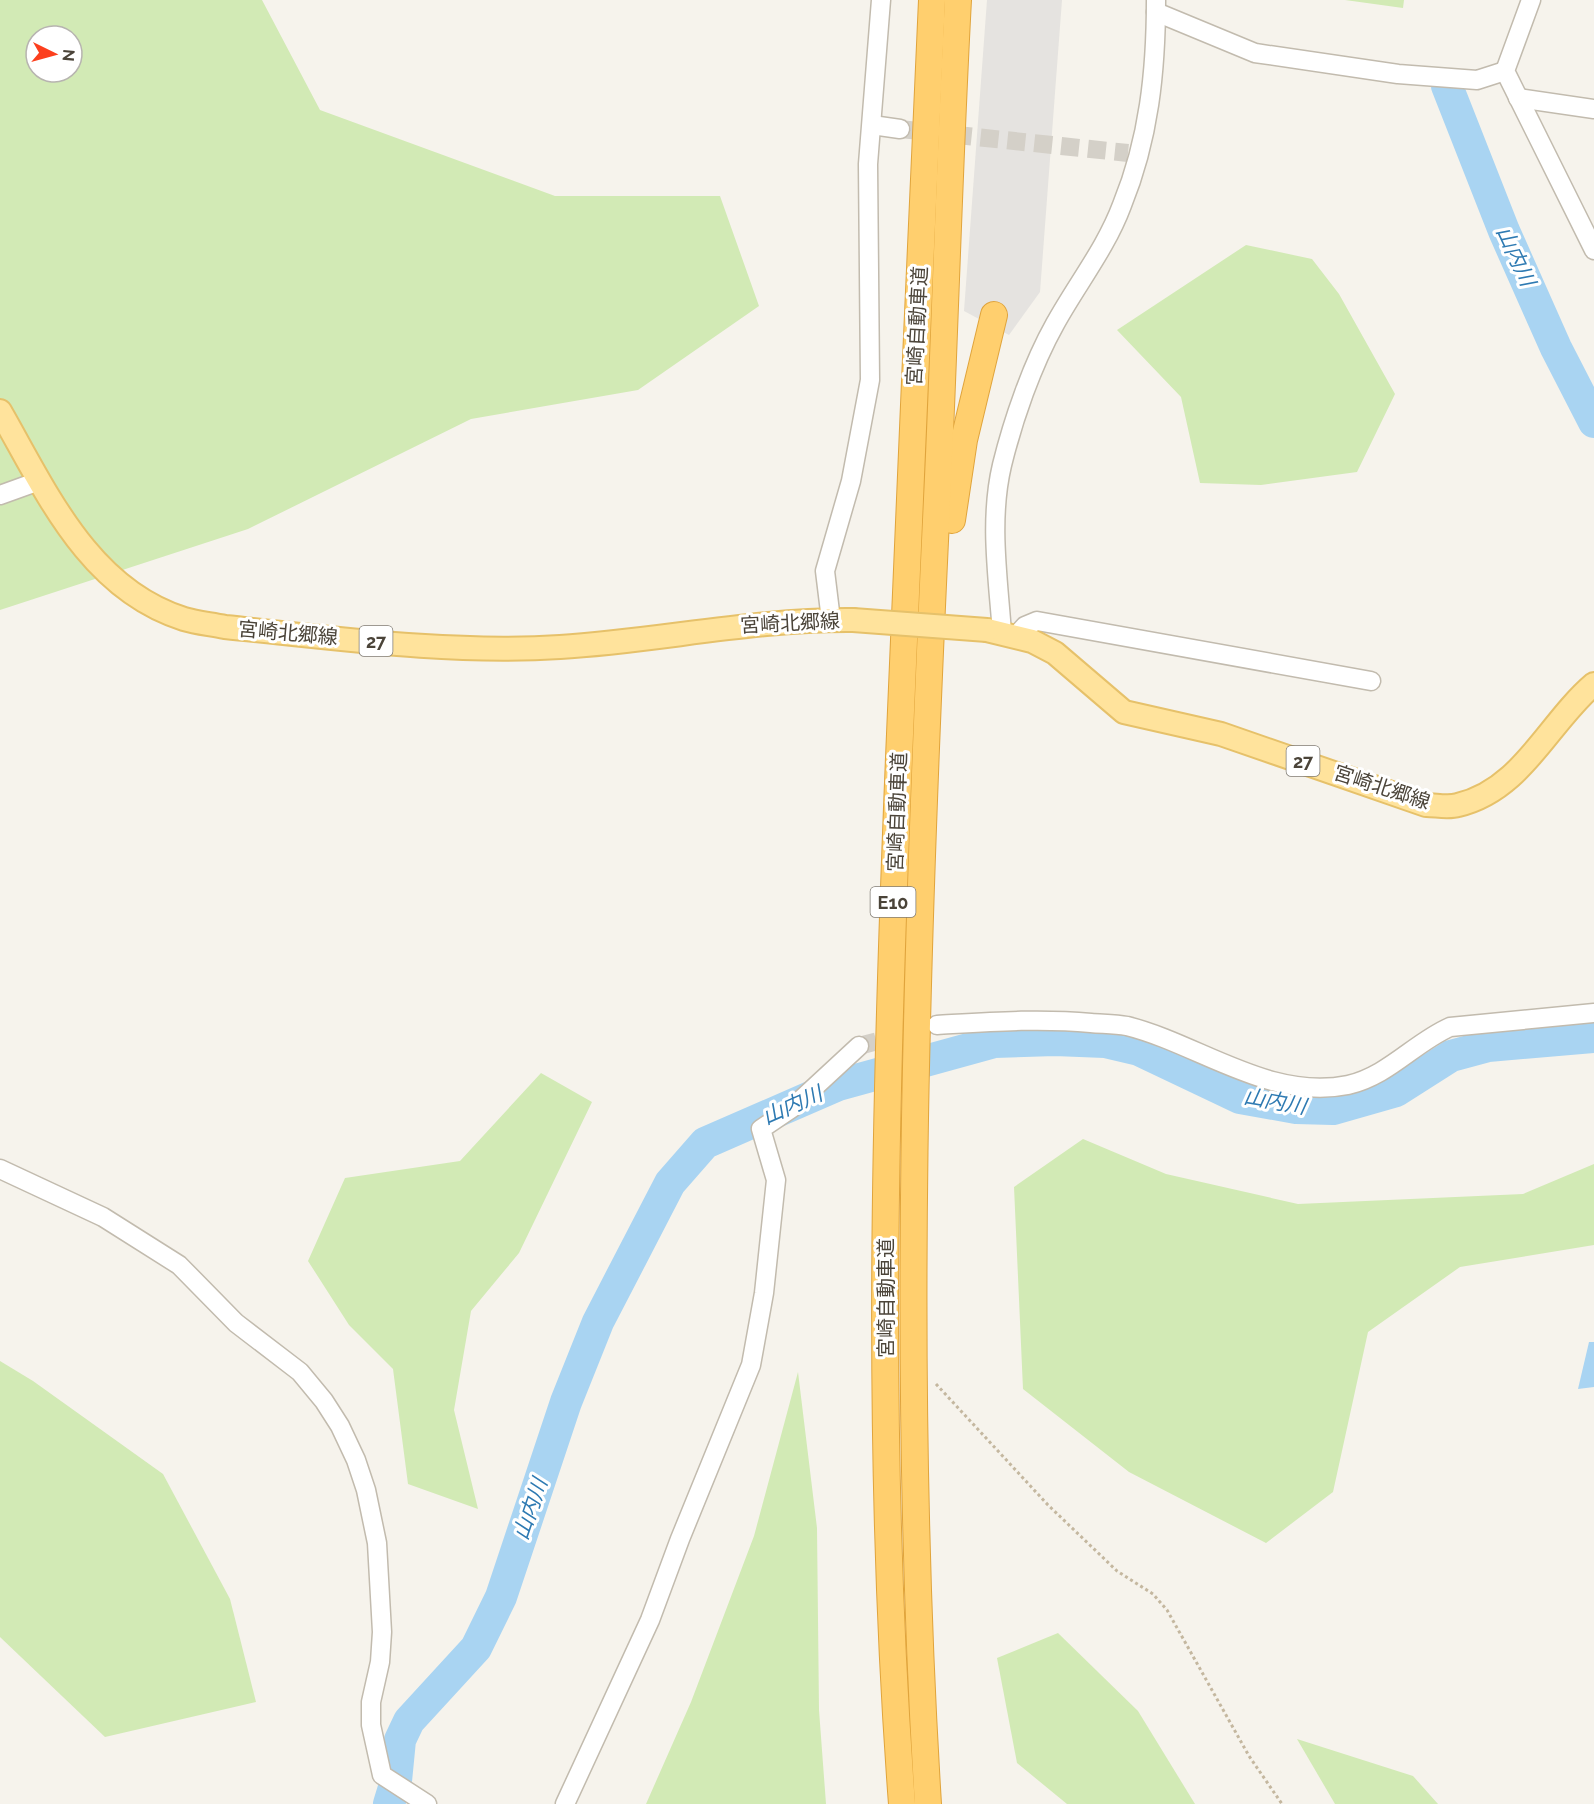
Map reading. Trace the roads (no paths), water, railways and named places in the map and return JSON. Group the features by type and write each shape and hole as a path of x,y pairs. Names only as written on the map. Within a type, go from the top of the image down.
{"highway":[{"name":"宮崎自動車道","path":"902,1804 889,1586 886,1430 886,1151 896,839 932,0"},
{"name":"宮崎自動車道","path":"928,1804 915,1527 912,1275 924,788 958,0"},
{"path":"924,788 938,730 953,498 964,440 994,315"}],"main road":[{"name":"宮崎北郷線","path":"0,411 39,481 79,544 109,575 141,599 183,619 225,627 482,649 560,647 789,620 854,620 1002,633 1055,653 1124,712 1221,734 1425,805 1457,806 1485,794 1511,776 1527,761 1577,698 1594,684"}],"street":[{"path":"831,620 825,571 851,481 870,380 868,164 881,0"},
{"path":"1531,0 1504,71 1594,250"},
{"path":"1371,681 1037,621 1002,633 996,505 1002,466 1013,428 1054,325 1091,268 1122,207 1134,154 1151,103 1156,6 1255,53 1398,74 1477,80 1504,71"},
{"path":"1518,98 1594,109"},
{"path":"872,125 900,129"},
{"path":"0,495 39,481"},
{"path":"937,1025 1048,1019 1125,1026 1165,1038 1236,1069 1270,1080 1311,1087 1346,1085 1368,1079 1400,1060 1434,1034 1450,1028 1594,1013"},
{"path":"565,1804 650,1620 680,1539 751,1365 764,1293 776,1180 761,1129 792,1108 859,1046"},
{"path":"0,1169 103,1217 179,1265 236,1323 300,1372 324,1401 357,1460 377,1543 382,1632 371,1702 371,1725 382,1775 428,1804"}],"water":[{"path":"1589,1342 1594,1342 1594,1387 1578,1389"}],"waterway":[{"name":"山内川","path":"1447,86 1504,231 1556,348 1594,422"},
{"name":"山内川","path":"389,1804 396,1781 400,1740 409,1721 476,1648 501,1597 566,1402 598,1322 670,1183 705,1143 838,1085 994,1042 1055,1040 1105,1042 1139,1050 1240,1098 1296,1108 1333,1109 1396,1091 1451,1056 1488,1046 1594,1037"}],"tunnel":[{"path":"900,129 1128,153"},
{"path":"859,1046 900,1035"}]}
